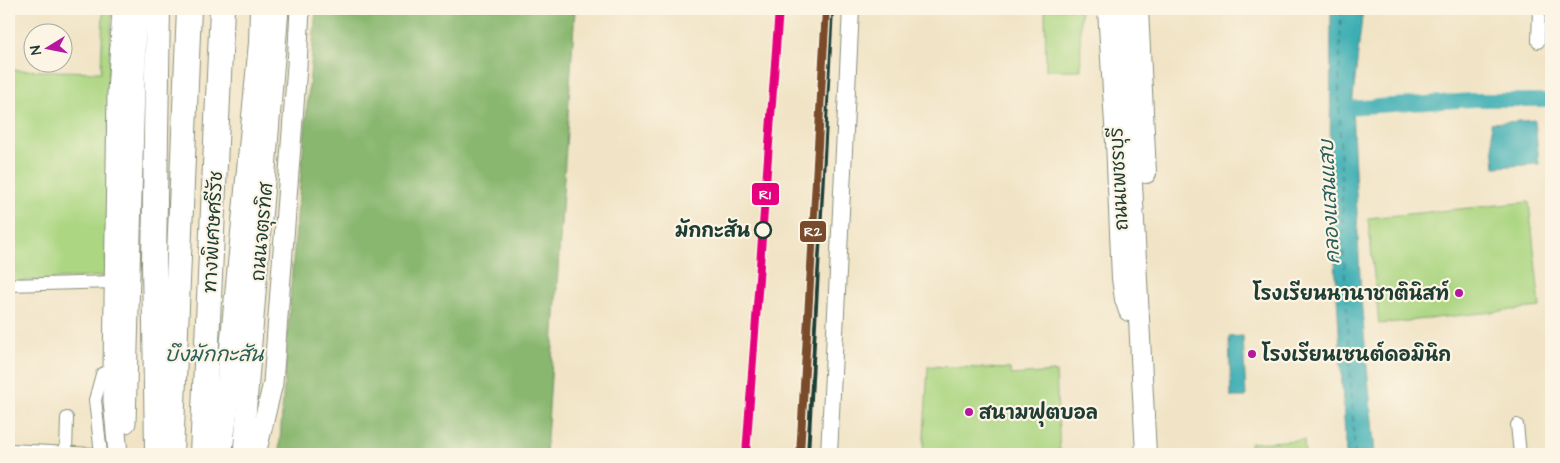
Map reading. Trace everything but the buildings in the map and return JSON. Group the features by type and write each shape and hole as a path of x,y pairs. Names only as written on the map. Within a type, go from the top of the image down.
{"highway":[{"path":"157,454 154,263 158,9"},
{"name":"ทางพิเศษศรีรัช","path":"171,454 189,9"},
{"name":"ทางพิเศษศรีรัช","path":"202,454 222,9"},
{"path":"220,454 261,42 262,9"}],"main road":[{"path":"118,454 113,400 113,369 117,93 122,9"},
{"path":"125,454 137,9"},
{"name":"ถนนจตุรทิศ","path":"243,454 279,9"},
{"path":"256,454 272,383 300,9"},
{"name":"ถนนเพชรบุรี","path":"1108,9 1117,151 1122,278 1125,299 1140,347"},
{"name":"ถนนเพชรบุรี","path":"1123,9 1146,454"},
{"name":"ถนนเพชรบุรี","path":"1138,9 1150,300 1140,347"}],"street":[{"path":"829,454 851,9"},
{"path":"1538,42 1540,9"},
{"path":"9,285 114,282"},
{"path":"101,454 95,400 102,374 113,369"},
{"path":"66,452 67,418"},
{"path":"1518,425 1520,454"},
{"path":"9,450 94,454"}],"green space":[{"path":"103,9 112,9 109,72 106,276 9,282 9,70 22,70 22,72 101,72"},
{"path":"316,9 575,9 546,454 279,454 292,272"},
{"path":"1045,9 1080,9 1081,70 1046,70"},
{"path":"1529,202 1540,307 1379,324 1368,218"},
{"name":"สนามฟุตบอล","path":"928,366 1010,369 1011,375 1056,372 1060,454 923,454"},
{"path":"1304,440 1305,454 1250,454 1250,443"}],"water":[{"name":"คลองแสนแสบ","path":"1331,9 1363,9 1352,106 1361,299 1375,454 1346,454 1330,174"},
{"path":"1535,120 1539,164 1495,167 1491,123"},
{"path":"1243,336 1246,397 1231,397 1229,337"}],"waterway":[{"path":"1345,108 1474,100 1551,100"}],"ferry route":[{"path":"1341,9 1339,94 1343,240 1355,454"}],"railway":[{"path":"808,454 832,9"}],"transit line":[{"name":"R1","path":"746,454 779,9"},
{"name":"R2","path":"800,454 826,9"}],"place":[{"name":"มักกะสัน","path":"763,230"},
{"name":"โรงเรียนนานาชาตินิสท์","path":"1459,293"},
{"name":"โรงเรียนเซนต์ดอมินิก","path":"1252,354"},
{"name":"สนามฟุตบอล","path":"969,412"}],"water label":[{"name":"บึงมักกะสัน","path":"214,354"}]}
